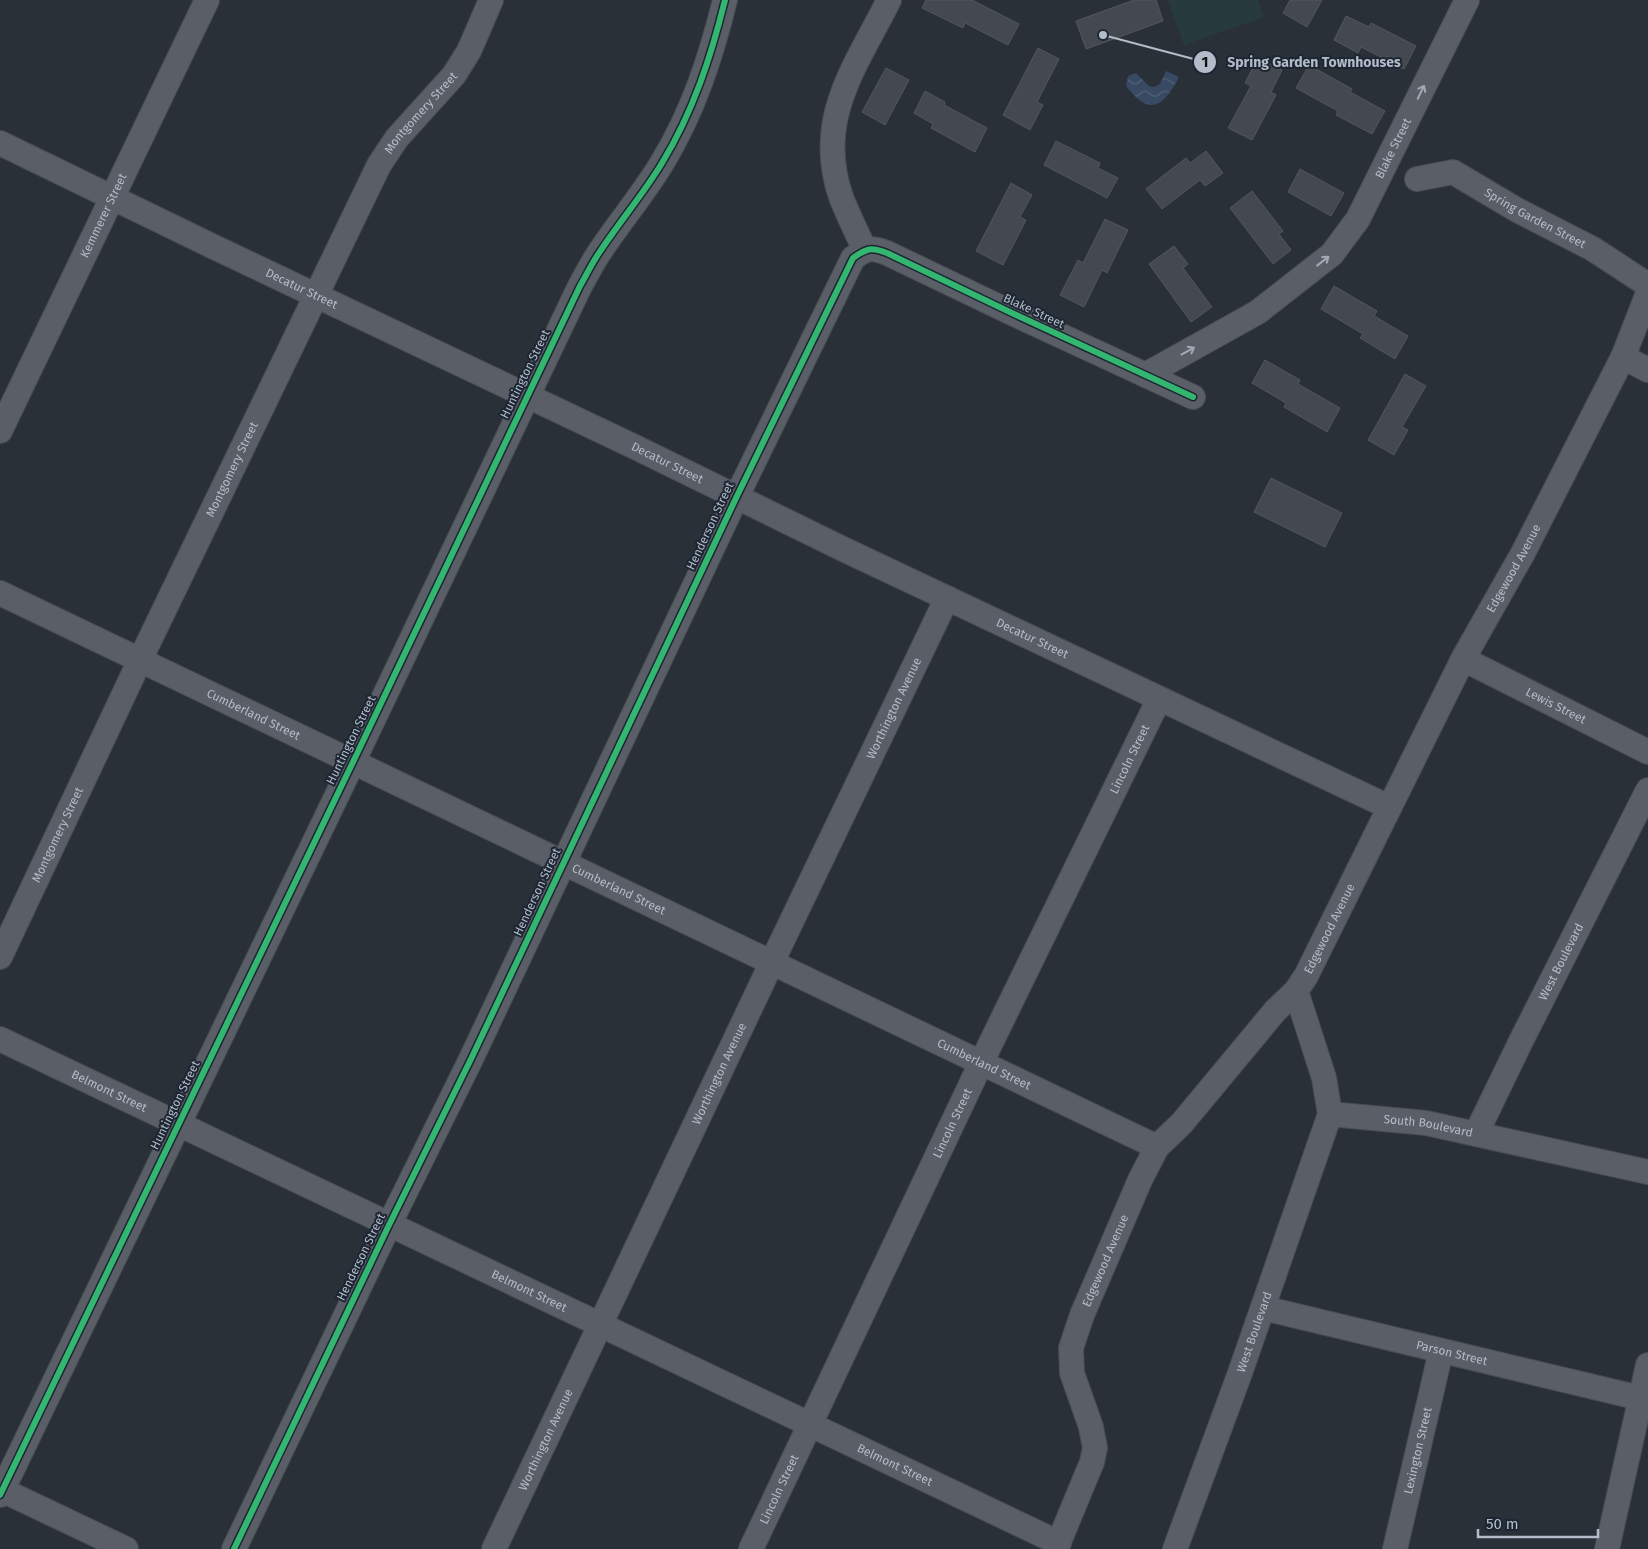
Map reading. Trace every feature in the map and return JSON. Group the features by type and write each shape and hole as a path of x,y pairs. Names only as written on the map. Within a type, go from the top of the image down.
{"street":[{"name":"Kemmerer Street","path":"0,431 207,0"},
{"name":"Montgomery Street","path":"0,957 140,660 379,165 397,138 454,75 469,51 491,0"},
{"name":"Huntington Street","path":"1,1491 353,762 580,286 600,250 634,205 662,163 688,116 714,41 725,0"},
{"path":"865,250 841,197 835,174 833,131 842,92 889,0"},
{"name":"Blake Street","path":"1145,375 1258,312 1332,254 1358,219 1466,0"},
{"name":"Decatur Street","path":"0,143 947,598 1389,807"},
{"name":"Spring Garden Street","path":"1417,179 1453,172 1517,210 1593,249 1648,285"},
{"name":"Blake Street","path":"865,250 876,248 1194,397"},
{"name":"Henderson Street","path":"234,1549 389,1225 471,1059 736,496 853,258 865,250"},
{"name":"Edgewood Avenue","path":"1057,1546 1092,1462 1095,1448 1091,1427 1072,1373 1071,1348 1082,1315 1140,1180 1157,1147 1182,1123 1275,1011 1296,991 1306,976 1462,659 1524,553 1623,357 1648,293"},
{"path":"1623,357 1648,370"},
{"name":"Cumberland Street","path":"0,593 1157,1147"},
{"name":"Worthington Avenue","path":"494,1549 947,598"},
{"name":"Lewis Street","path":"1462,659 1648,752"},
{"name":"Lincoln Street","path":"751,1549 981,1063 1159,699"},
{"name":"West Boulevard","path":"1476,1134 1648,790"},
{"path":"1296,991 1324,1078 1330,1114"},
{"name":"Belmont Street","path":"0,1039 810,1425 1057,1546"},
{"name":"West Boulevard","path":"1175,1549 1240,1373 1330,1114"},
{"name":"South Boulevard","path":"1330,1114 1426,1123 1648,1172"},
{"name":"Parson Street","path":"1263,1308 1640,1398"},
{"name":"Lexington Street","path":"1395,1549 1441,1350"},
{"path":"1607,1549 1648,1365"},
{"path":"1,1491 126,1549"}],"green space":[{"path":"1168,0 1258,0 1264,17 1184,45"}],"water":[{"path":"1166,71 1179,77 1162,101 1156,104 1149,105 1142,102 1126,86 1128,76 1136,73 1149,86 1154,87 1160,84"}],"building":[{"path":"926,0 972,0 1019,24 1008,45 965,23 963,28 922,8"},
{"path":"1134,0 1156,0 1163,21 1086,49 1076,21"},
{"path":"1290,0 1322,0 1307,27 1283,13"},
{"path":"1346,16 1369,27 1371,23 1416,46 1404,69 1361,47 1358,53 1334,40"},
{"path":"1038,48 1059,59 1037,102 1043,105 1030,130 1003,115"},
{"path":"1258,58 1282,70 1271,92 1276,95 1252,140 1228,128 1251,86 1245,83"},
{"path":"1309,65 1352,89 1350,92 1385,111 1372,134 1336,115 1338,111 1296,88"},
{"path":"886,68 909,80 885,125 862,112"},
{"path":"925,91 945,102 944,105 987,128 975,152 931,128 933,124 914,113"},
{"path":"1056,141 1100,163 1098,168 1118,178 1107,198 1044,165"},
{"path":"1206,151 1223,173 1205,186 1200,180 1162,209 1146,189 1186,158 1190,163"},
{"path":"1300,169 1344,193 1331,216 1288,192"},
{"path":"1011,183 1032,195 1020,217 1026,220 1003,265 976,251"},
{"path":"1252,191 1283,231 1279,234 1291,250 1273,264 1230,208"},
{"path":"1105,219 1128,230 1107,273 1102,270 1084,307 1060,295 1078,260 1083,263"},
{"path":"1174,246 1188,264 1183,268 1212,307 1191,322 1149,264"},
{"path":"1334,286 1377,311 1374,316 1408,336 1395,359 1360,338 1363,334 1321,309"},
{"path":"1265,360 1300,380 1298,384 1340,408 1327,432 1284,407 1286,403 1252,383"},
{"path":"1405,374 1426,386 1402,427 1408,430 1394,455 1368,440"},
{"path":"1271,478 1342,513 1325,547 1254,512"}],"cycle path":[{"path":"0,1495 580,286 598,254 655,174 683,124 700,84 725,0"},
{"path":"234,1549 389,1225 471,1059 737,496 853,258 869,250 887,253 1193,397"}],"place":[{"name":"Spring Garden Townhouses","path":"1103,35"}]}
